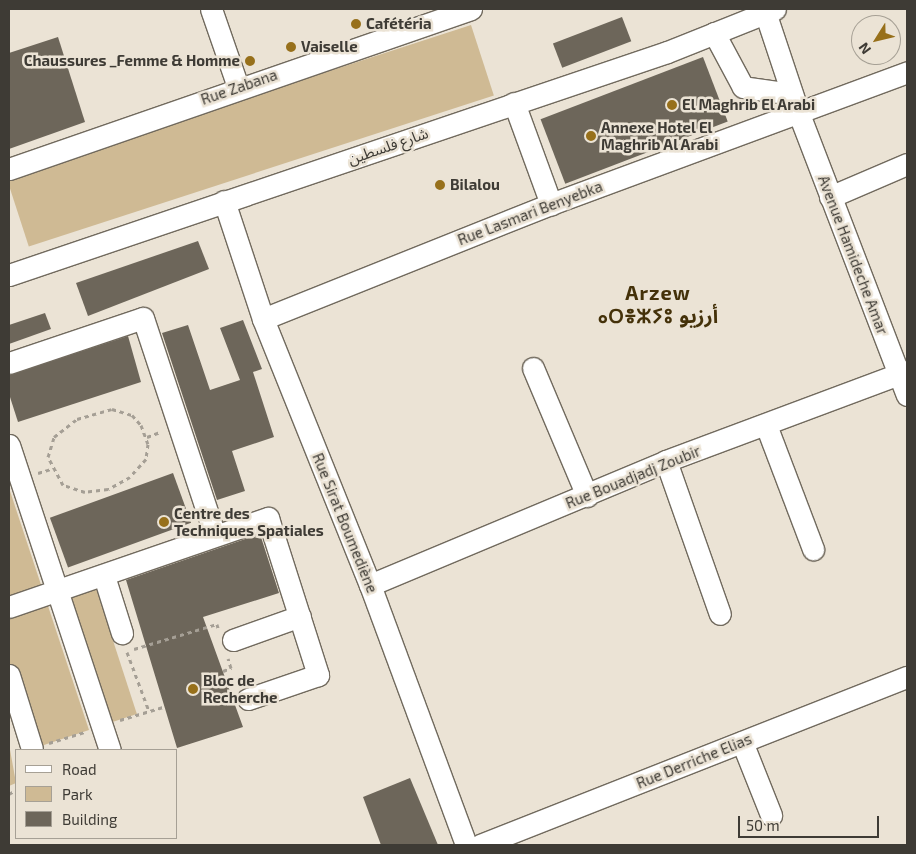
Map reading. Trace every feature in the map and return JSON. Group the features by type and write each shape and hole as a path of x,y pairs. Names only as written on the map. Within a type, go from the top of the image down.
{"street":[{"path":"210,9 238,88"},
{"name":"Rue Zabana","path":"9,169 238,88 471,9"},
{"name":"شارع فلسطين","path":"9,275 514,103 714,33 768,10"},
{"name":"Avenue Hamideche Amar","path":"768,10 795,104 830,197 903,372 907,396"},
{"path":"714,33 743,87 750,91 795,104"},
{"name":"Rue Lasmari Benyebka","path":"263,319 795,104 907,72"},
{"path":"514,103 551,204"},
{"path":"830,197 907,164"},
{"name":"Rue Sirat Boumediène","path":"224,201 263,319 370,585 466,845"},
{"path":"9,363 143,318 214,533"},
{"path":"533,368 587,496"},
{"name":"Rue Bouadjadj Zoubir","path":"370,585 587,496 666,461 903,372"},
{"path":"766,425 813,549"},
{"path":"9,445 60,591 110,749"},
{"path":"666,461 720,614"},
{"path":"9,607 104,576 214,533 268,518 318,675 248,698"},
{"path":"104,576 124,642"},
{"path":"226,641 300,616"},
{"path":"9,675 32,749"},
{"name":"Rue Derriche Elias","path":"480,845 907,676"},
{"path":"742,742 771,814"}],"path":[{"path":"122,410 141,425 148,452 138,469 120,484 85,492 56,478 48,457 54,437 85,415 122,410"},
{"path":"149,711 124,642 216,624 226,641 231,668 223,671"}],"green space":[{"path":"471,25 494,95 29,246 9,186 9,175"},
{"path":"9,488 89,730 32,749 9,675"},
{"path":"93,579 137,714 103,725 59,590"},
{"path":"9,744 15,783 9,786"}],"building":[{"path":"622,17 631,41 562,68 553,44"},
{"path":"58,37 85,122 9,149 9,53"},
{"path":"703,57 728,121 565,184 541,119"},
{"path":"198,241 209,269 88,316 76,283"},
{"path":"45,313 51,329 9,344 9,325"},
{"path":"243,320 262,369 253,372 274,437 232,451 245,491 217,500 162,333 188,325 210,390 240,380 220,328"},
{"path":"128,336 141,382 18,422 9,394 9,375"},
{"path":"173,473 191,523 68,568 50,518"},
{"path":"260,534 279,593 203,617 243,727 177,748 126,580"},
{"path":"410,778 438,845 381,845 363,797"}],"place":[{"name":"Cafétéria","path":"356,24"},
{"name":"Vaiselle","path":"291,47"},
{"name":"Chaussures _Femme & Homme","path":"250,61"},
{"name":"El Maghrib El Arabi","path":"672,105"},
{"name":"Annexe Hotel El Maghrib Al Arabi","path":"591,136"},
{"name":"Bilalou","path":"440,185"},
{"name":"Centre des Techniques Spatiales","path":"164,522"},
{"name":"Bloc de Recherche","path":"193,689"}],"district":[{"name":"Arzew ⴰⵔⴻⵣⵢⵓ أرزيو","path":"658,304"}]}
